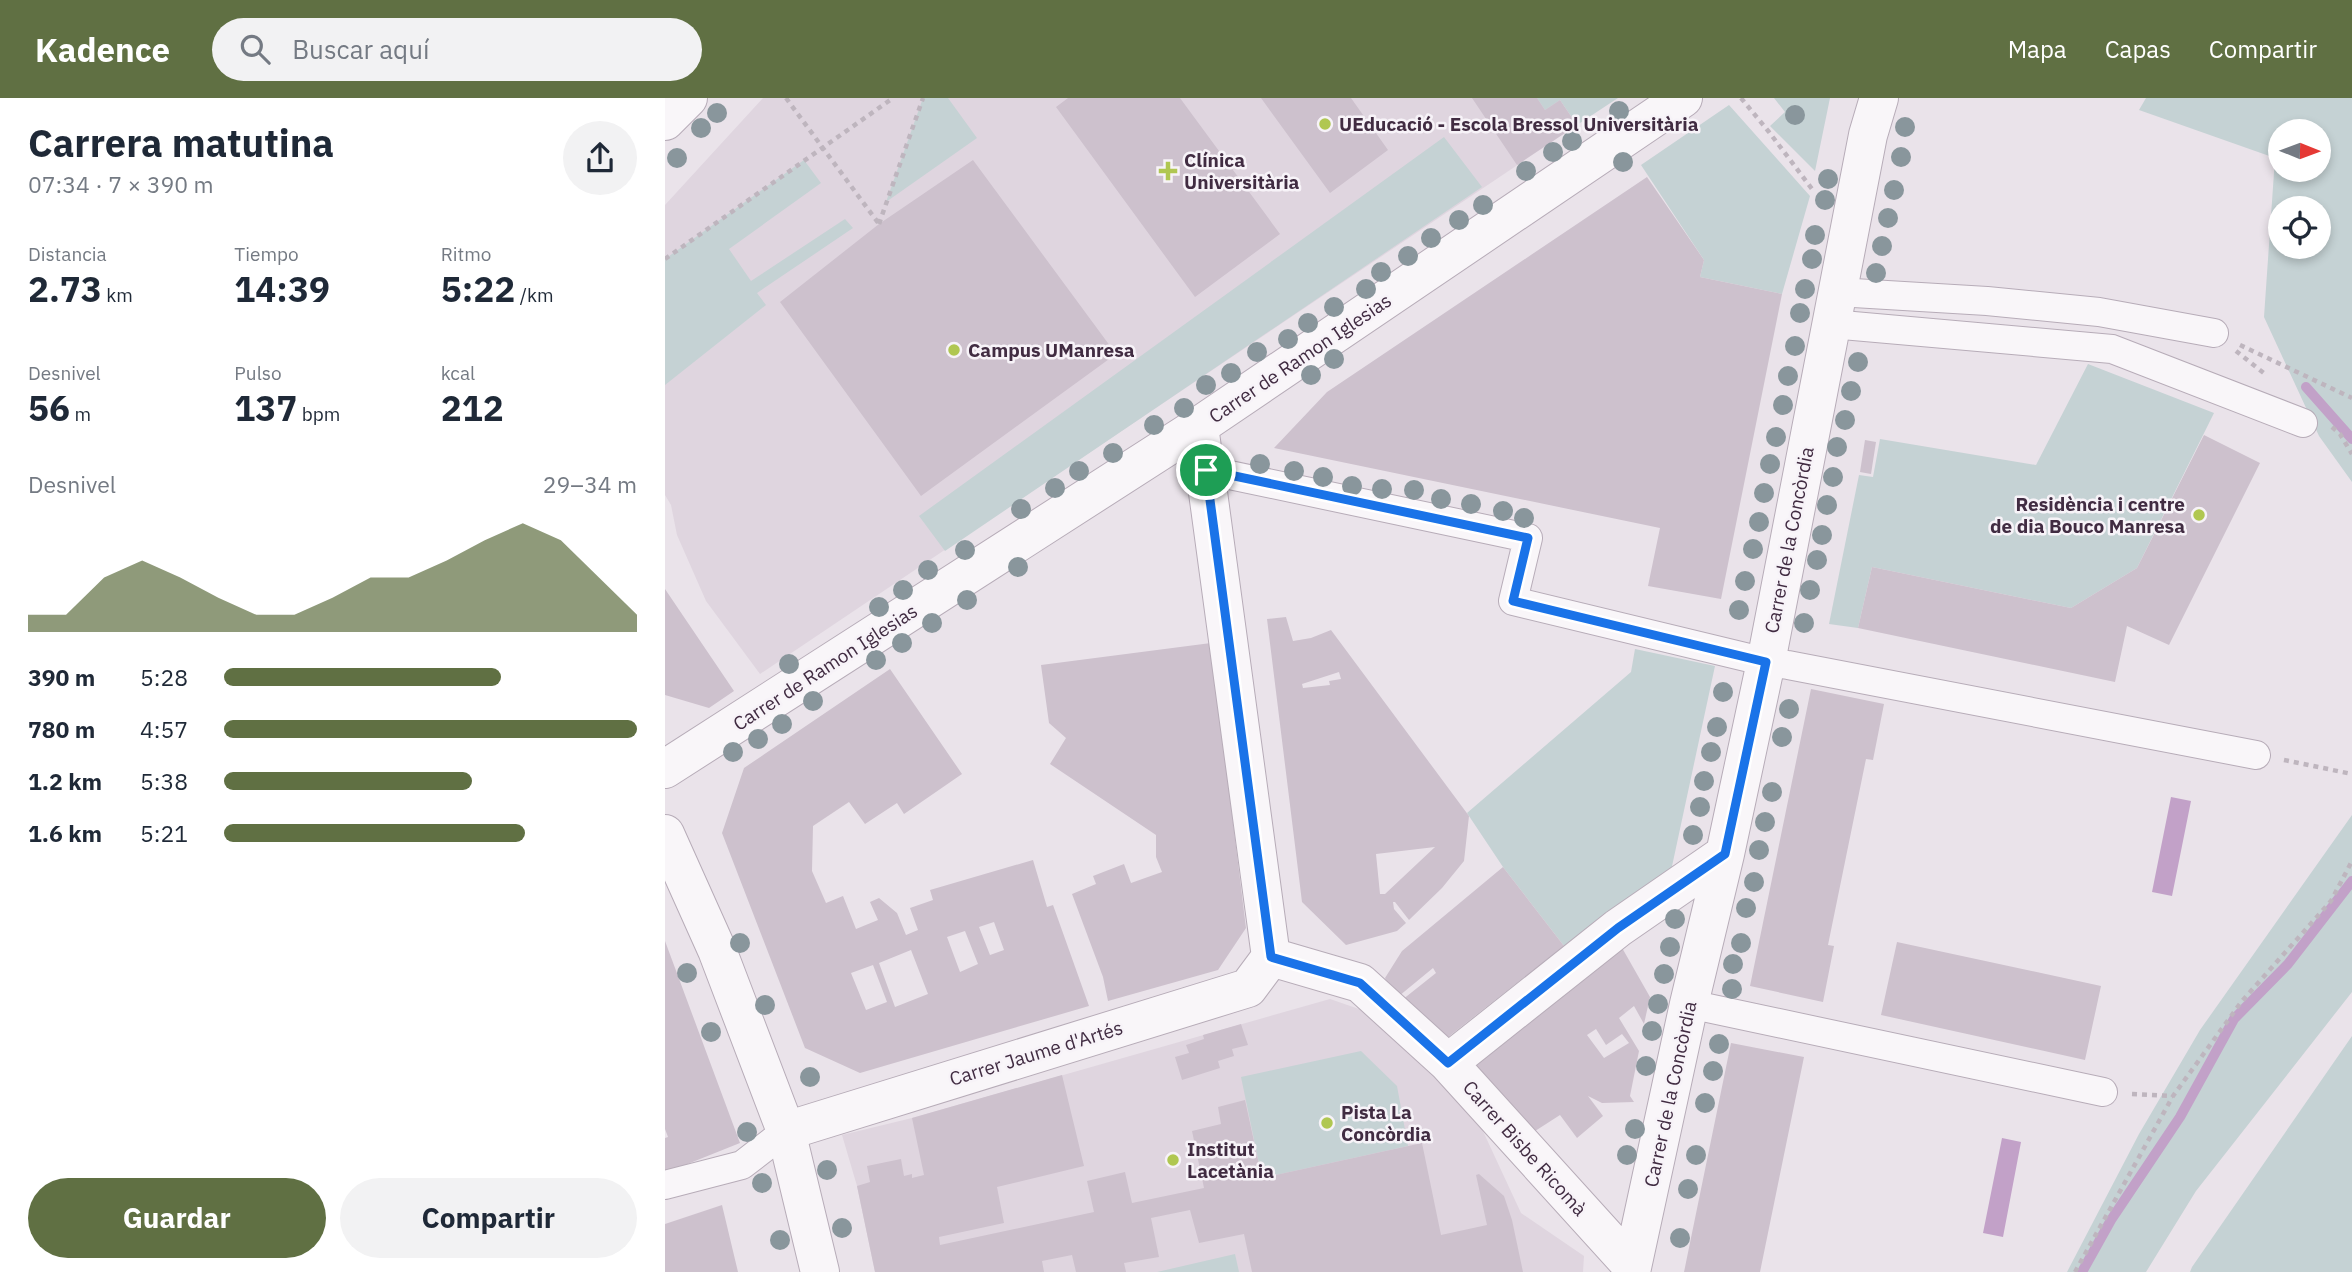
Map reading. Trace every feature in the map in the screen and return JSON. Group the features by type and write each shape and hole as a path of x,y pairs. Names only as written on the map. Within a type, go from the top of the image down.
{"street":[{"path":"665,121 688,98"},
{"name":"Carrer de Ramon Iglesias","path":"665,769 1199,426 1683,98"},
{"name":"Carrer de la Concòrdia","path":"1859,98 1868,135"},
{"name":"Carrer de la Concòrdia","path":"1631,1269 1766,662 1868,135 1879,98"},
{"path":"1834,308 1987,301 2099,312 2214,333"},
{"path":"1834,308 2112,349 2304,423"},
{"path":"1199,426 1271,957"},
{"path":"1206,470 1528,538 1513,601 1766,662 2256,755"},
{"path":"665,834 717,950 786,1131 820,1272"},
{"path":"1448,1063 1618,928 1725,854"},
{"name":"Carrer Jaume d'Artés","path":"786,1131 1248,988 1271,957"},
{"name":"Carrer Bisbe Ricomà","path":"1271,957 1360,983 1448,1063 1631,1269"},
{"path":"1689,1004 2103,1092"},
{"path":"665,1185 742,1165 786,1131"}],"path":[{"path":"786,98 879,224 923,98"},
{"path":"665,259 893,98"},
{"path":"1741,98 1812,189"},
{"path":"2214,333 2352,398"},
{"path":"2256,755 2352,774"},
{"path":"2075,1272 2173,1096 2242,1001 2331,901 2352,861"},
{"path":"2103,1092 2173,1096"}],"shaded area":[{"name":"Campus UManresa","path":"763,98 1537,98 1560,100 1577,125 760,674 706,601 677,535 671,505 665,495 665,205"},
{"path":"923,98 948,98 977,138 886,202"},
{"path":"1537,98 1618,98 1577,125 1560,100 1545,110"},
{"path":"1774,98 1830,98 1815,171 1770,126 1785,112"},
{"path":"2146,98 2352,98 2352,482 2319,436 2264,317 2268,259 2331,259 2331,196 2272,196 2273,182 2331,182 2331,119 2268,119 2268,156 2139,110"},
{"path":"1729,105 1810,196 1782,294 1700,277 1704,260 1641,165"},
{"path":"1444,137 1482,187 945,551 919,516"},
{"path":"804,160 821,183 729,249 751,281 845,219 853,228 757,293 766,305 665,385 665,259"},
{"path":"2088,364 2214,413 2137,568 2071,608 1872,567 1858,628 1829,624 1859,475 1873,477 1880,439 2036,465"},
{"path":"1635,649 1715,666 1671,871 1564,946 1503,867 1467,813 1631,672"},
{"path":"2171,797 2191,801 2172,896 2152,892"},
{"path":"2352,815 2352,992 2196,1191 2146,1272 2067,1272 2139,1134 2200,1030"},
{"name":"Institut Lacetània","path":"1330,999 1385,1018 1475,1114 1521,1213 1584,1256 1583,1272 875,1272 857,1186 842,1135 912,1118"},
{"path":"2352,1036 2352,1272 2190,1272 2192,1267"},
{"name":"Pista La Concòrdia","path":"1361,1051 1397,1086 1408,1146 1262,1178 1241,1077"},
{"path":"2002,1138 2021,1142 2003,1237 1983,1233"},
{"path":"1235,1254 1239,1272 1157,1272"}],"building":[{"name":"Clínica Universitària","path":"1068,98 1180,98 1280,234 1195,297 1056,107"},
{"name":"UEducació - Escola Bressol Universitària","path":"1261,98 1351,98 1388,150 1330,193"},
{"path":"1472,98 1537,98 1545,110 1560,100 1577,125 1517,165"},
{"path":"973,160 1116,354 921,496 780,302 879,224"},
{"path":"1647,177 1704,260 1700,277 1782,294 1721,599 1648,586 1660,528 1274,448 1327,392"},
{"name":"Residència i centre de dia Bouco Manresa","path":"2204,435 2260,463 2169,645 2127,626 2115,682 1858,628 1872,567 2071,608 2137,568"},
{"path":"1865,440 1876,442 1871,474 1860,472"},
{"path":"665,589 734,691 709,708 665,695"},
{"path":"1286,617 1293,641 1311,638 1331,630 1469,816 1464,861 1442,888 1409,920 1393,902 1394,909 1406,923 1397,931 1346,945 1302,902 1267,619","holes":["1339,672 1341,679 1329,681 1330,685 1303,688 1302,684","1435,847 1385,894 1380,894 1376,854"]},
{"path":"1211,643 1246,928 1218,970 1108,1001 1103,977 1072,894 1096,884 1093,876 1124,864 1131,883 1162,872 1156,857 1156,835 1050,764 1066,738 1049,723 1041,665"},
{"path":"890,669 962,774 904,814 897,803 865,824 849,802 813,826 812,871 826,903 843,896 856,929 878,920 870,902 879,898 897,913 906,935 918,930 910,908 933,900 930,890 1033,860 1047,907 1053,905 1089,1006 860,1073 805,1048 722,833 744,768","holes":["994,922 1004,950 990,955 979,927","965,931 978,964 960,972 947,937","911,950 928,994 895,1007 879,963","873,965 887,1002 866,1010 851,973"]},
{"path":"1811,689 1884,704 1873,760 1866,759 1828,945 1834,946 1823,1002 1750,986"},
{"path":"1503,867 1564,946 1443,1041 1402,1000 1436,973 1433,968 1399,996 1385,978 1402,951"},
{"path":"665,941 740,1143 665,1173 665,1138 668,1137 665,1129"},
{"path":"1897,942 2101,986 2085,1060 1881,1015"},
{"path":"1621,946 1650,997 1644,1024 1634,1006 1619,1018 1639,1051 1630,1096 1634,1102 1602,1103 1588,1096 1603,1116 1577,1138 1560,1115 1532,1133 1471,1069","holes":["1596,1029 1606,1045 1622,1034 1629,1043 1604,1058 1587,1035"]},
{"path":"1241,1024 1248,1045 1232,1049 1234,1056 1218,1061 1220,1068 1182,1080 1175,1057 1189,1053 1186,1045 1204,1039 1203,1035"},
{"path":"1731,1043 1804,1057 1760,1272 1684,1272"},
{"path":"1062,1075 1084,1166 997,1187 1004,1223 939,1237 940,1245 1094,1212 1087,1181 1125,1172 1132,1203 1204,1188 1192,1131 1221,1124 1218,1107 1245,1100 1262,1178 1422,1143 1441,1235 1487,1225 1476,1175 1479,1174 1504,1196 1523,1272 1252,1272 1244,1234 1199,1243 1190,1210 1151,1218 1159,1257 1124,1263 1126,1272 1076,1272 1072,1255 1042,1261 1044,1272 875,1272 857,1186 870,1182 867,1166 901,1159 904,1176 912,1174 912,1178 924,1175 912,1118"},
{"path":"722,1205 738,1272 665,1272 665,1224"}],"waterway":[{"path":"2306,387 2352,439"},
{"path":"2082,1272 2111,1220 2180,1117 2234,1019 2288,964 2352,881"}],"place":[{"name":"UEducació - Escola Bressol Universitària","path":"1325,124"},
{"name":"Clínica Universitària","path":"1168,171"},
{"name":"Campus UManresa","path":"954,350"},
{"name":"Residència i centre de dia Bouco Manresa","path":"2199,515"},
{"name":"Pista La Concòrdia","path":"1327,1123"},
{"name":"Institut Lacetània","path":"1173,1160"}],"route":[{"path":"1206,470 1528,538 1513,601 1766,662 1725,854 1618,928 1448,1063 1360,983 1271,957 1206,470"}]}
